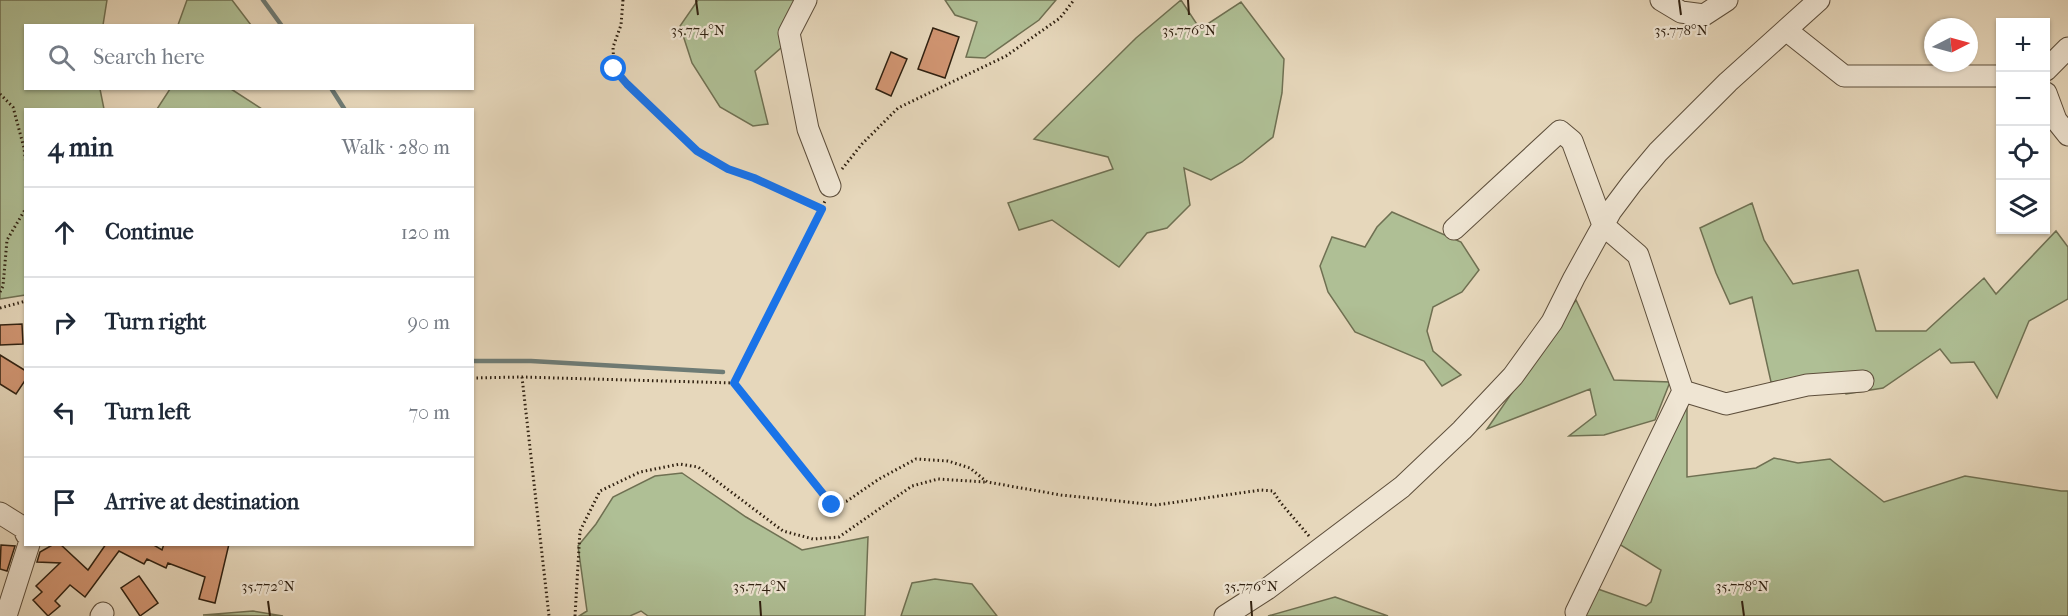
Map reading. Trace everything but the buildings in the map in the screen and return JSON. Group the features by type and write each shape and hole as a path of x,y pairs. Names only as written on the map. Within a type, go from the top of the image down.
{"street":[{"path":"806,0 789,33 808,129 830,186"},
{"path":"1660,0 1681,12 1704,15 1727,0"},
{"path":"1225,616 1267,589 1402,487 1462,430 1513,376 1552,322 1611,211 1658,152 1728,82 1819,0"},
{"path":"1786,30 1844,76 1996,76"},
{"path":"2050,66 2068,48"},
{"path":"2050,104 2056,120 2068,135"},
{"path":"1454,230 1560,131 1572,141 1603,225 1638,255 1683,390 1576,612"},
{"path":"1683,390 1726,404 1807,385 1863,381"},
{"path":"0,513 24,528"},
{"path":"6,616 28,546"}],"path":[{"path":"623,0 621,26 613,47 614,69 627,84 697,151 728,169 754,178 822,209"},
{"path":"734,383 822,209 830,186 862,144 898,108 1006,56 1060,18 1074,0"},
{"path":"0,94 13,107 24,148"},
{"path":"0,292 3,286 7,240 24,211"},
{"path":"0,308 24,302"},
{"path":"522,377 549,616"},
{"path":"474,378 522,377 734,383 832,505 847,501 879,479 916,459 948,460 970,468 987,482"},
{"path":"575,616 580,531 600,491 640,472 680,464 698,467 783,531 813,539 839,537 912,486 938,479 987,482 1061,495 1156,505 1261,490 1273,491 1320,549"}],"green space":[{"path":"0,0 107,0 103,24 24,24 24,90 100,90 104,108 24,108 24,295 0,299"},
{"path":"187,0 232,0 250,24 178,24"},
{"path":"698,0 804,0 782,47 755,71 768,124 753,126 720,107 692,63 680,26"},
{"path":"945,0 1056,0 1039,20 985,58 966,57 977,22 955,15"},
{"path":"1181,0 1200,29 1241,2 1284,59 1282,93 1273,137 1242,162 1211,180 1184,168 1190,205 1167,228 1147,233 1119,267 1052,220 1019,230 1008,203 1113,169 1108,157 1034,139 1136,38"},
{"path":"169,90 233,90 260,108 158,108"},
{"path":"1752,203 1764,240 1793,284 1858,270 1876,331 1926,331 1984,278 1996,294 2056,231 2068,247 2068,299 2029,321 1997,398 1974,362 1951,363 1940,349 1883,388 1846,394 1830,376 1771,382 1752,297 1730,304 1700,228"},
{"path":"1392,212 1461,242 1479,270 1462,292 1433,307 1427,331 1433,351 1461,375 1442,386 1424,361 1355,332 1328,292 1320,266 1332,237 1365,247 1377,227"},
{"path":"1576,300 1614,380 1670,382 1655,420 1604,435 1569,436 1596,415 1590,389 1487,429"},
{"path":"1687,406 1687,477 1756,468 1774,458 1798,463 1830,459 1884,502 1965,476 2068,491 2068,616 1583,616 1595,588 1646,606 1651,602 1661,570 1619,544"},
{"path":"682,473 746,517 802,550 868,537 865,616 648,616 641,611 630,616 579,616 587,611 578,546 596,524 613,497 655,476"},
{"path":"935,579 972,584 997,616 901,616 912,583"},
{"path":"1335,597 1388,616 1268,616"},
{"path":"253,611 283,616 203,615"}],"waterway":[{"path":"263,0 281,24"},
{"path":"332,90 344,108"},
{"path":"474,361 531,361 723,372"}],"route":[{"path":"614,69 697,151 728,169 754,178 822,209 734,383 832,505"}]}
